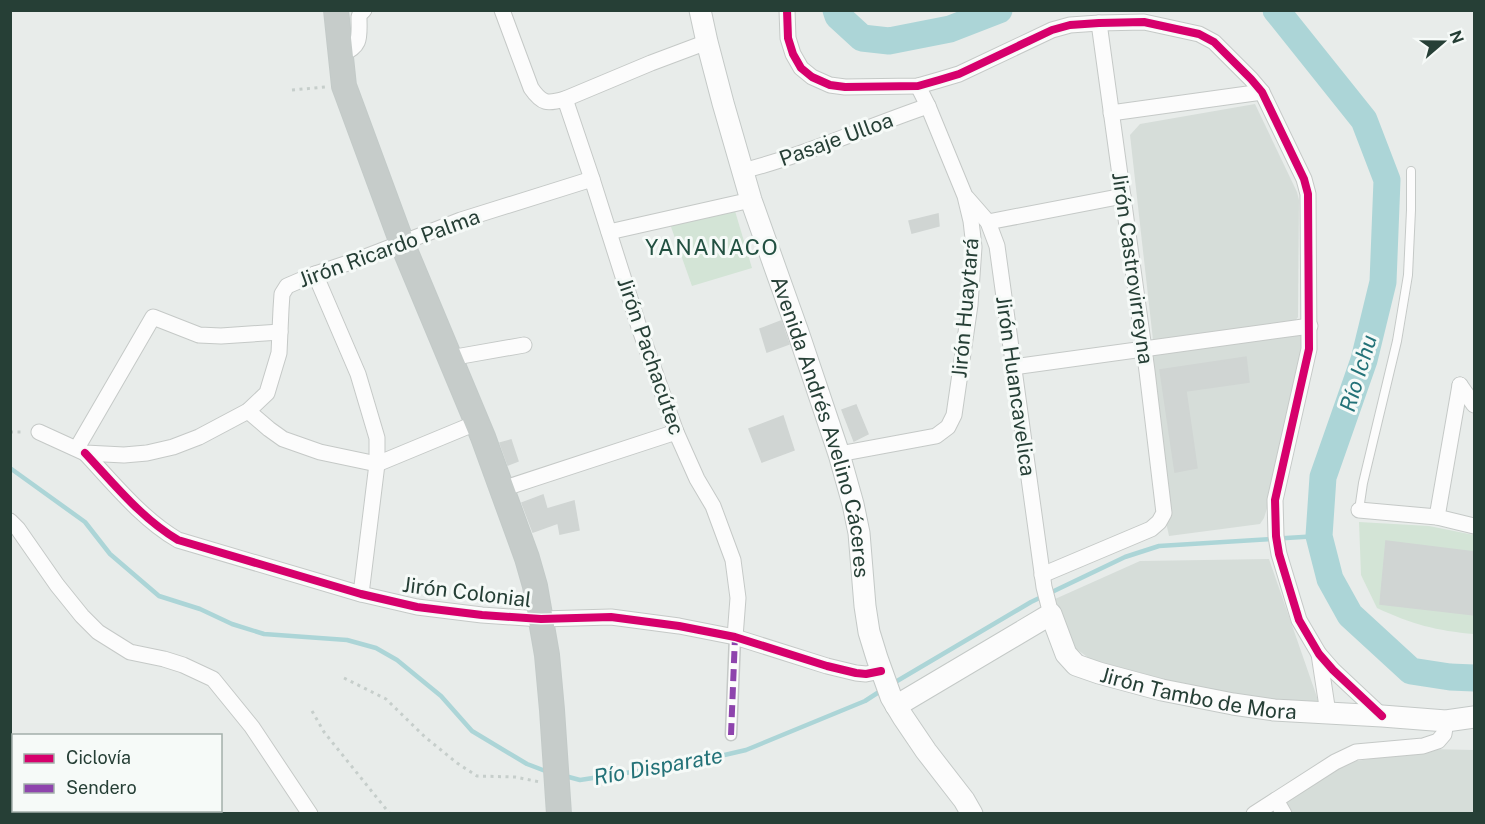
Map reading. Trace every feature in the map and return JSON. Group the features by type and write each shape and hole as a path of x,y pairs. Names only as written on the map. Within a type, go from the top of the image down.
{"highway":[{"path":"336,10 345,86 402,243 502,489 535,586 547,655 554,740 553,802"}],"main road":[{"name":"Avenida Andrés Avelino Cáceres","path":"700,10 706,42 742,171 839,454 853,504 858,533 864,606 869,632 882,674 894,702 926,751 972,813"},
{"path":"894,702 1046,594"},
{"name":"Jirón Tambo de Mora","path":"1046,594 1066,654 1076,665 1092,670 1162,690 1274,710 1446,722 1474,717"}],"street":[{"path":"342,54 353,50 356,46 359,17 364,10"},
{"path":"502,10 531,88 538,99 549,103 565,99 706,42"},
{"path":"787,10 788,39 801,68 812,77 830,85 845,87 918,86 959,74 1052,30 1070,25 1144,22 1199,34 1214,42 1262,92 1304,179 1308,194 1309,349 1275,500 1279,554 1299,620 1319,654 1382,716"},
{"name":"Jirón Castrovirreyna","path":"1046,594 1151,529 1164,513 1144,348 1099,23"},
{"name":"Jirón Huaytará","path":"839,454 936,436 948,428 954,415 970,305 974,247 965,196 918,86"},
{"path":"1111,113 1262,92"},
{"name":"Jirón Pachacútec","path":"565,99 639,327 676,432 697,479 713,507 733,560 738,598 731,735"},
{"name":"Pasaje Ulloa","path":"742,171 769,164 928,106"},
{"name":"Jirón Ricardo Palma","path":"39,432 81,451 124,455 173,447 199,437 248,411 267,393 279,353 282,294 287,286 461,220 592,179"},
{"name":"Jirón Huancavelica","path":"965,196 988,222 997,246 1046,594"},
{"path":"988,222 1123,196"},
{"path":"609,232 751,200"},
{"path":"315,274 358,374 377,438 377,464 362,594"},
{"path":"81,451 153,317 199,335 221,336 280,332"},
{"path":"1013,367 1310,326"},
{"path":"450,358 524,345"},
{"path":"1437,517 1460,385 1474,405"},
{"path":"248,411 283,439 320,452 377,464 476,423"},
{"path":"502,489 676,432"},
{"name":"Jirón Colonial","path":"81,451 160,530 178,540 362,594 417,607 482,615 541,619 611,617 679,626 735,637 856,674 882,674"},
{"path":"1359,510 1437,517 1474,526"},
{"path":"10,521 57,585 98,632 130,652 183,665 213,679 252,727 310,813"},
{"path":"1319,654 1328,713"},
{"path":"1254,813 1280,807 1335,762 1356,752 1423,746 1438,741 1443,734 1446,722"}],"lane":[{"path":"1359,510 1363,483 1397,341 1408,275 1412,210 1411,171"}],"path":[{"path":"292,90 345,86"},
{"path":"344,678 386,699 425,737 477,776 515,777 541,782 553,802"},
{"path":"312,711 324,732 390,813"}],"shaded area":[{"path":"1255,104 1299,200 1298,317 1293,324 1153,340 1130,135 1140,124"},
{"path":"1305,327 1290,434 1264,518 1260,524 1169,536 1164,513 1144,348"},
{"path":"1269,559 1318,700 1316,707 1268,702 1167,680 1090,659 1075,648 1055,599 1140,561"},
{"path":"1429,749 1474,750 1474,813 1293,813 1286,801 1345,763"}],"green space":[{"path":"735,211 752,268 692,286 670,224"},
{"path":"1359,522 1429,526 1474,535 1474,634 1424,626 1377,608 1361,575"}],"building":[{"path":"938,214 939,226 912,233 909,221"},
{"path":"781,321 789,344 767,352 760,329"},
{"path":"1246,357 1249,382 1186,391 1197,468 1175,472 1160,370"},
{"path":"856,405 868,434 854,441 842,410"},
{"path":"783,416 794,450 762,462 749,429"},
{"path":"511,440 518,461 508,465 500,443"},
{"path":"543,495 547,509 574,501 579,530 560,534 558,523 533,532 522,503"},
{"path":"1386,541 1474,552 1474,615 1380,604"}],"waterway":[{"name":"Río Ichu","path":"836,10 838,16 862,38 889,41 950,29 999,10"},
{"name":"Río Ichu","path":"1276,10 1364,120 1387,180 1383,282 1364,360 1323,477 1319,536 1330,579 1350,615 1411,671 1474,678"},
{"name":"Río Disparate","path":"10,468 85,522 110,554 159,596 264,634 347,640 376,648 397,660 441,696 472,731 527,764 548,772"},
{"name":"Río Disparate","path":"892,684 1031,602 1125,557 1159,546 1319,536"},
{"name":"Río Disparate","path":"565,776 580,780 690,763 746,750 865,701 882,690"}],"marked path":[{"path":"731,735 735,637"}],"cycle path":[{"path":"787,10 788,38 801,68 812,77 830,85 845,87 918,86 959,74 1052,30 1070,25 1144,22 1199,34 1214,42 1262,92 1304,179 1308,194 1309,349 1275,500 1279,554 1299,620 1319,654 1382,716"},
{"path":"85,453 140,511 178,540 361,594 417,607 482,615 541,619 611,617 679,626 735,637 856,673 881,671"}],"district":[{"name":"YANANACO","path":"712,247"}]}
